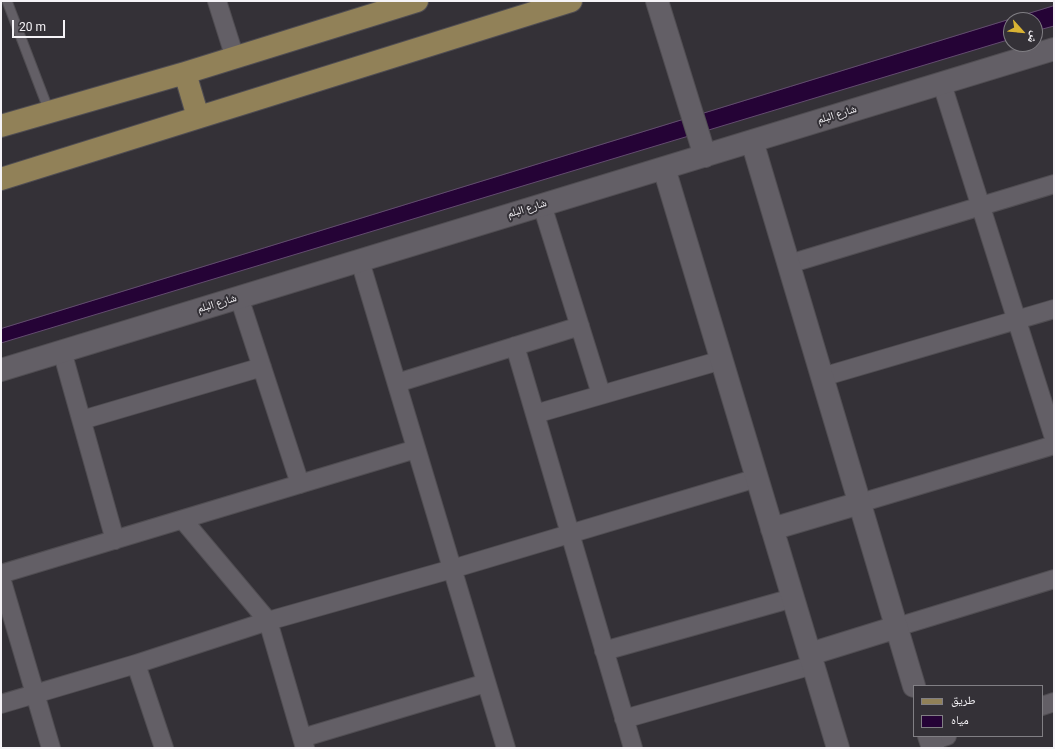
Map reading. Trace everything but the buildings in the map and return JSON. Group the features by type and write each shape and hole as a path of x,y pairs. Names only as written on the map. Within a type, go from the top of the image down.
{"main road":[{"path":"1,126 49,111 186,73 417,1"},
{"path":"1,178 571,1"},
{"path":"186,73 198,117"}],"street":[{"path":"217,1 235,58"},
{"path":"657,1 705,156"},
{"name":"شارع البلم","path":"1,370 1054,50"},
{"path":"942,84 1054,438"},
{"path":"752,141 914,685"},
{"path":"664,168 838,748"},
{"path":"789,264 1054,184"},
{"path":"542,205 601,394"},
{"path":"360,261 506,748"},
{"path":"239,297 300,484"},
{"path":"822,377 1054,309"},
{"path":"397,382 580,326"},
{"path":"515,346 633,748"},
{"path":"62,351 115,540"},
{"path":"535,414 722,360"},
{"path":"82,420 262,367"},
{"path":"772,529 1054,445"},
{"path":"1,574 416,449"},
{"path":"1,704 136,664 268,621 452,569 757,478"},
{"path":"183,520 268,621 304,743 486,683"},
{"path":"1,578 51,748"},
{"path":"624,719 812,660 897,627 1054,580"},
{"path":"604,651 793,598"},
{"path":"136,664 164,748"},
{"path":"1043,706 1054,702"}],"lane":[{"path":"6,1 49,111"}],"water":[{"path":"1054,6 1054,26 1043,29 1043,12 1034,12"},
{"path":"1003,22 1003,41 1,343 1,329"}]}
